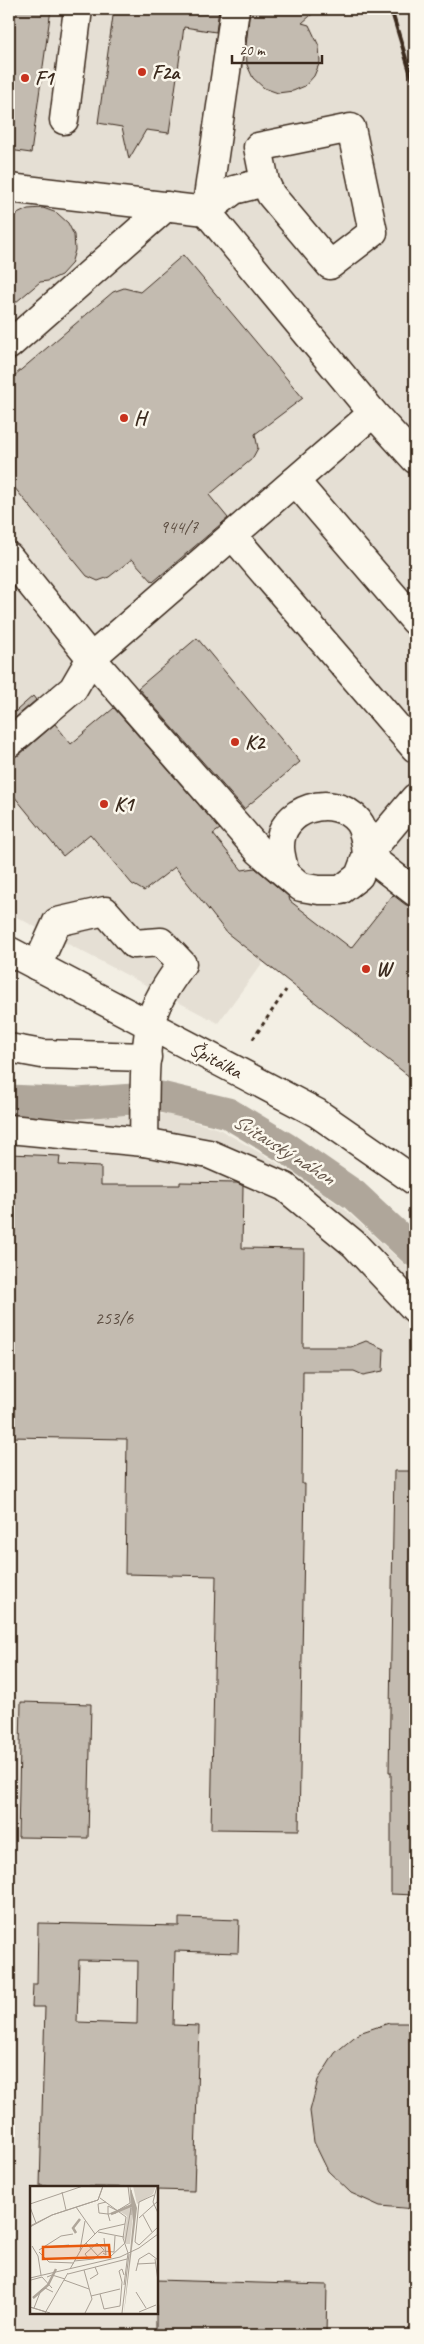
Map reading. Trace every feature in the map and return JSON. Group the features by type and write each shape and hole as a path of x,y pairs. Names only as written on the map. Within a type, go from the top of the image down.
{"street":[{"path":"64,120 78,9"},
{"path":"206,211 235,9"},
{"path":"350,128 373,232 330,265 271,195 265,182 258,147 350,128"},
{"path":"206,211 234,190 265,182"},
{"path":"9,188 206,211 373,413 415,459"},
{"path":"9,344 167,206"},
{"path":"9,743 73,689 91,658 373,413"},
{"path":"295,481 415,620"},
{"path":"232,535 415,748"},
{"path":"9,557 91,658 258,851 284,870 301,886 319,890 340,890 359,876 367,855 415,798"},
{"path":"284,870 279,846 286,826 301,812 323,805 345,810 359,822 366,840 367,855 415,892"},
{"path":"37,966 57,922 105,911 134,944 161,942 182,964 166,986 150,1024 146,1066 144,1142"},
{"name":"Špitálka","path":"9,951 317,1113 415,1181"},
{"path":"9,1048 42,1054 146,1066"},
{"path":"9,1129 144,1142 209,1154 286,1187 354,1244 415,1309"}],"path":[{"path":"254,1039 286,990"}],"shaded area":[{"path":"9,9 415,9 415,1081 263,962 218,1023 9,913"},
{"path":"167,1114 219,1129 274,1161 342,1207 415,1274 415,2335 9,2335 9,1115 77,1118"}],"building":[{"name":"F1","path":"9,9 51,9 31,153 9,150"},
{"name":"F2a","path":"114,9 219,9 216,32 184,27 169,133 146,130 129,159 122,127 98,123"},
{"path":"250,9 318,9 302,23 309,25 319,46 320,62 314,76 305,86 293,91 278,93 264,88 253,78 247,65 246,46"},
{"path":"43,208 57,213 68,223 74,235 75,250 71,264 61,275 48,281 40,282 9,308 9,223 15,215 28,209"},
{"name":"H","path":"183,255 303,398 255,434 258,448 252,459 209,495 228,518 153,582 132,559 109,577 98,581 87,576 9,481 9,380 113,292 124,288 140,292"},
{"name":"K2","path":"197,638 300,762 244,809 138,688"},
{"path":"33,696 36,700 9,723 9,717"},
{"path":"114,708 220,829 213,834 242,870 255,868 289,897 290,901 351,948 393,895 406,905 415,907 415,1081 227,933 175,867 144,891 132,884 90,834 63,856 9,790 9,758 19,755 55,724 71,744"},
{"path":"9,1154 60,1156 59,1165 101,1167 101,1185 180,1185 180,1182 237,1183 243,1186 242,1248 304,1249 303,1347 351,1347 366,1341 384,1349 383,1371 363,1375 354,1371 303,1371 302,1484 305,1484 299,1830 211,1829 216,1576 125,1574 127,1439 9,1437"},
{"path":"394,1471 415,1471 415,1895 391,1894 391,1772 389,1772"},
{"path":"21,1702 91,1704 88,1838 18,1837"},
{"path":"179,1918 239,1920 238,1953 175,1951 173,2025 199,2026 194,2191 158,2190 158,2186 40,2186 45,2007 32,2007 33,1984 37,1984 38,1923 179,1926","holes":["79,1960 138,1961 137,2024 77,2022"]},
{"path":"389,2023 415,2023 415,2209 380,2206 351,2193 328,2171 314,2142 310,2111 318,2080 335,2053 359,2033"},
{"path":"158,2280 327,2285 326,2335 156,2335"}],"waterway":[{"name":"Svitavský náhon","path":"9,1100 78,1103 161,1097 228,1113 286,1148 354,1195 415,1252"}],"railway":[{"path":"391,9 415,88"},
{"path":"408,2335 415,2327"}],"place":[{"name":"F2a","path":"142,72"},
{"name":"F1","path":"25,78"},
{"name":"H","path":"124,418"},
{"name":"K2","path":"235,742"},
{"name":"K1","path":"104,804"},
{"name":"W","path":"366,969"}]}
